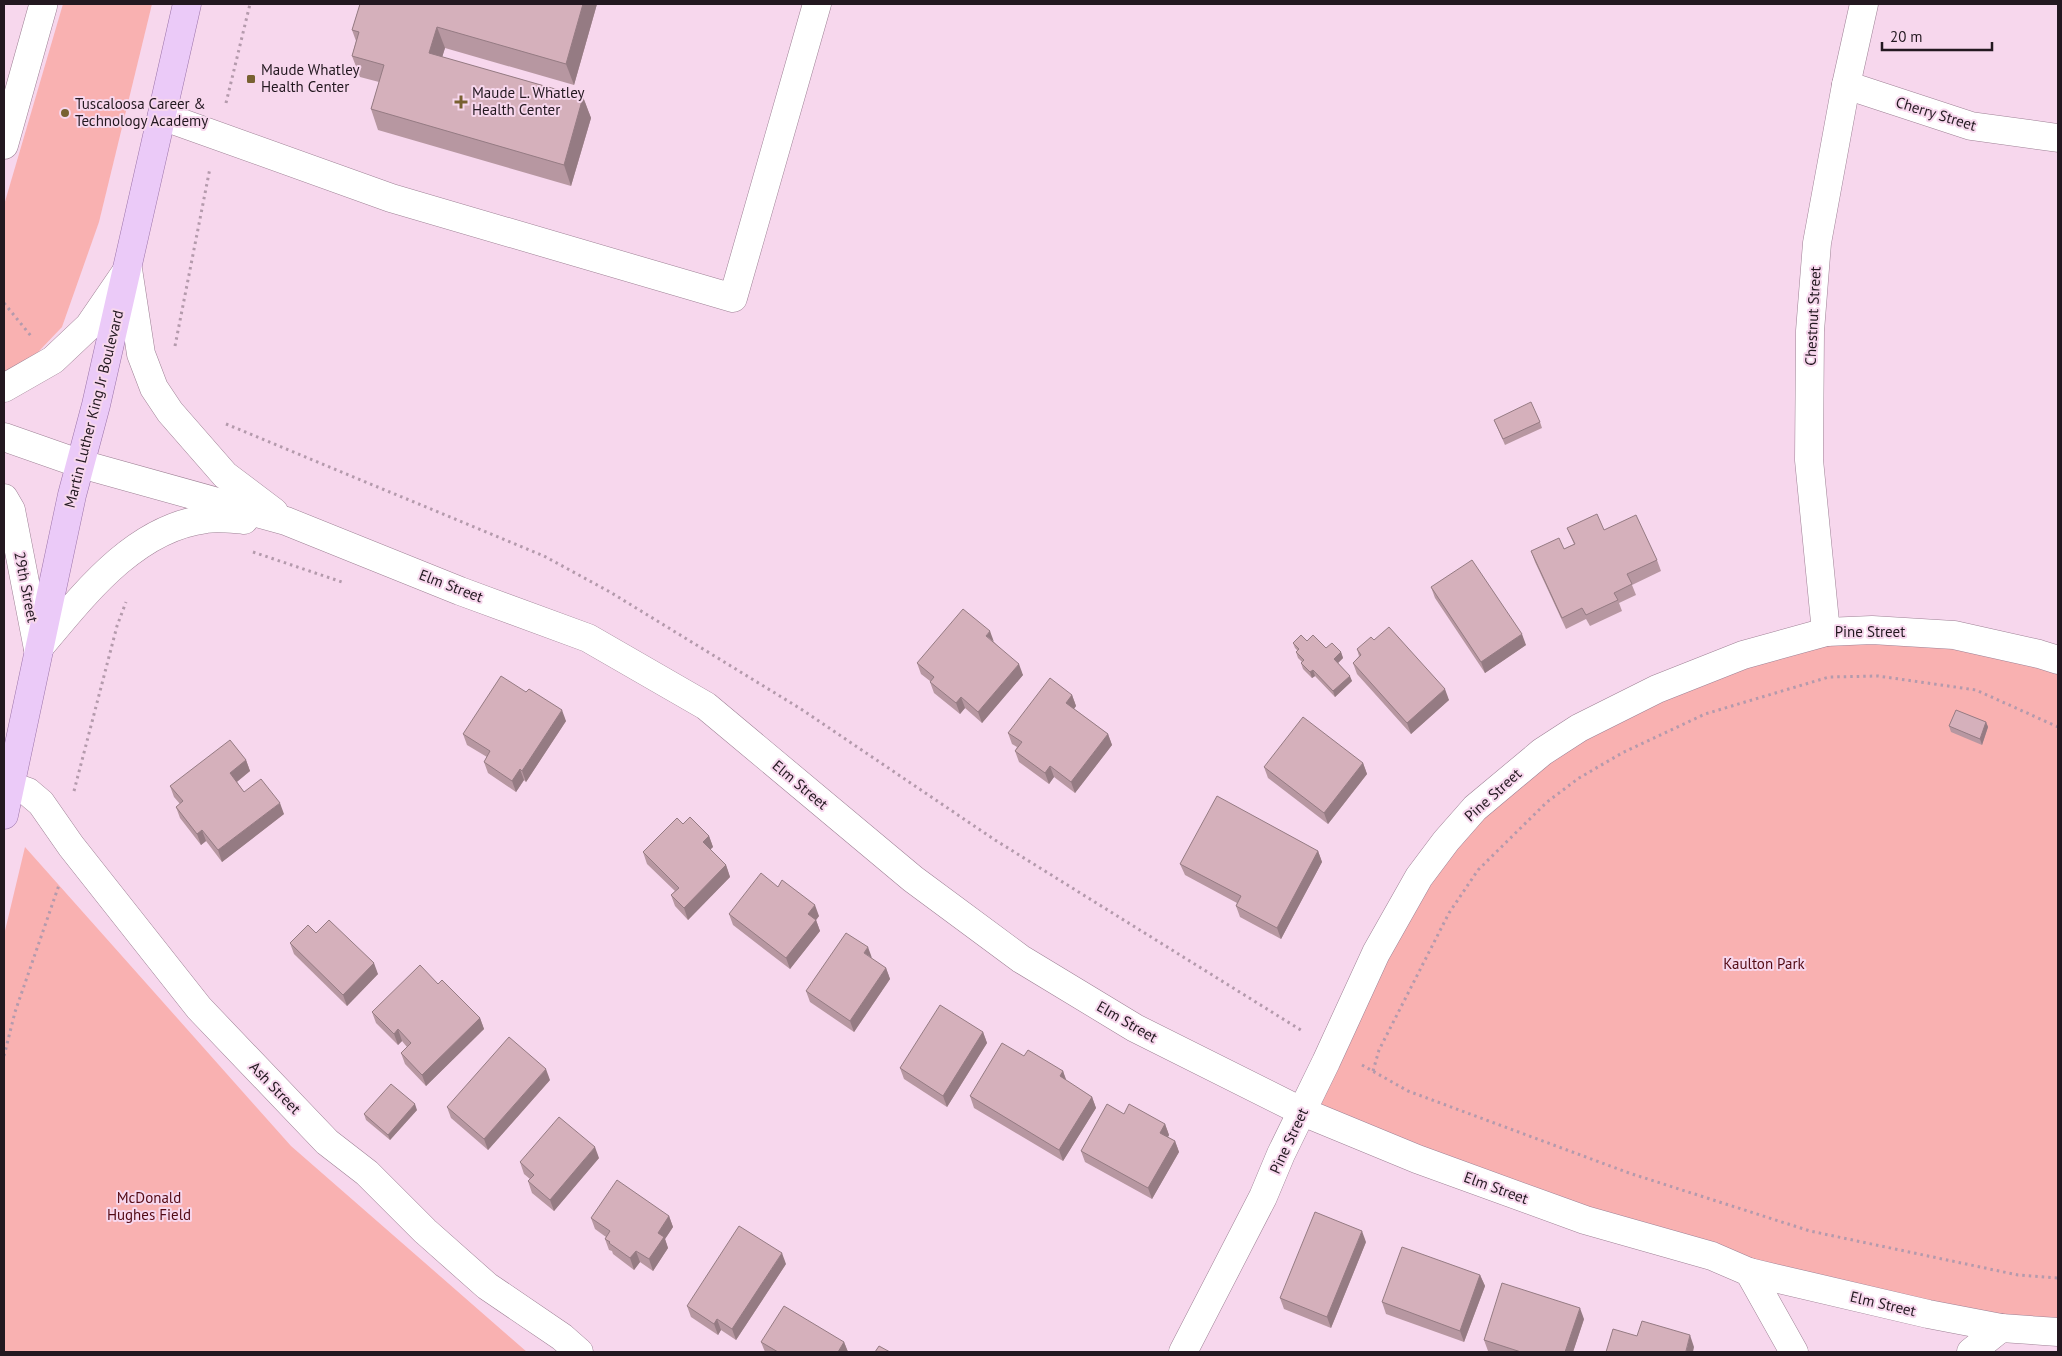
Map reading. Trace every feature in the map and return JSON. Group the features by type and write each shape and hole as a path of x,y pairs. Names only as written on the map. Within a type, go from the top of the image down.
{"main road":[{"name":"Martin Luther King Jr Boulevard","path":"4,815 72,495 128,269 187,4"}],"street":[{"path":"162,116 391,198 732,298 817,4"},
{"name":"Chestnut Street","path":"1826,632 1809,460 1810,331 1817,243 1846,85 1864,4"},
{"path":"4,145 15,62 43,6"},
{"name":"Cherry Street","path":"1846,85 1972,126 2058,138"},
{"path":"4,388 53,360 89,326 128,269"},
{"name":"Elm Street","path":"128,269 141,354 154,388 170,412 225,475 286,521"},
{"path":"4,437 81,464"},
{"name":"Elm Street","path":"81,464 286,521 460,591 588,638 706,706 913,879 1021,959 1135,1028 1302,1112 1417,1160 1585,1220 1712,1256 1749,1272 1928,1314 2001,1328 2058,1332"},
{"name":"29th Street","path":"4,498 11,510 38,649"},
{"path":"38,649 90,588 144,541 173,527 206,519 286,521"},
{"name":"Pine Street","path":"1183,1352 1263,1197 1281,1154 1376,953 1419,877 1474,808 1542,752 1579,728 1657,688 1743,655 1826,632 1872,630 1954,635 2058,660"},
{"name":"Ash Street","path":"11,786 28,792 41,803 71,846 199,1008 327,1142 367,1173 425,1231 487,1286 562,1337 579,1352"},
{"path":"1749,1272 1794,1352"},
{"path":"1970,1352 2001,1328"}],"path":[{"path":"176,354 175,346 217,137 250,4"},
{"path":"4,303 35,342"},
{"path":"224,423 544,556 610,592 801,709 996,840 1331,1049 1408,1091 1620,1170 1810,1231 2018,1275 2058,1278"},
{"path":"248,551 350,584"},
{"path":"74,795 117,626 126,601"},
{"path":"1373,1071 1378,1050 1449,913 1478,870 1546,802 1579,778 1622,753 1705,714 1829,678 1878,676 1976,690 2058,727"},
{"path":"4,1056 15,1012 44,932 71,846"}],"green space":[{"name":"Tuscaloosa Career & Technology Academy","path":"63,4 152,4 99,222 62,327 21,370 4,377 4,205"},
{"name":"Kaulton Park","path":"1826,632 2058,660 2058,1332 1749,1272 1303,1112 1419,877 1542,752"},
{"name":"McDonald Hughes Field","path":"25,847 291,1146 527,1352 4,1352 4,935"}],"building":[{"name":"Maude L. Whatley Health Center","path":"360,4 583,4 566,64 437,27 429,53 583,97 564,165 371,109 384,65 352,56 359,32 352,30"},
{"path":"1531,402 1540,422 1503,439 1494,420"},
{"path":"1597,514 1604,530 1636,515 1657,560 1627,574 1632,584 1614,593 1618,600 1586,615 1582,608 1562,618 1531,551 1559,538 1564,549 1575,544 1567,528"},
{"path":"1472,560 1522,634 1481,662 1431,587"},
{"path":"963,609 990,631 986,636 1019,664 978,712 961,697 956,703 930,682 934,677 917,663"},
{"path":"1389,627 1445,689 1407,723 1353,663 1361,655 1357,649 1371,637 1374,640"},
{"path":"1301,635 1307,641 1313,635 1326,648 1332,643 1341,652 1334,659 1350,676 1333,691 1313,670 1310,672 1301,663 1304,660 1296,652 1299,649 1293,643"},
{"path":"501,676 526,692 529,689 562,710 522,771 520,769 512,781 484,762 490,751 463,734"},
{"path":"1050,678 1072,695 1066,703 1108,734 1071,782 1050,766 1045,773 1015,751 1022,742 1008,733"},
{"path":"1956,710 1986,722 1980,739 1949,726"},
{"path":"1303,717 1363,763 1324,813 1264,767"},
{"path":"230,740 246,760 230,773 244,792 261,779 280,803 218,850 202,830 197,834 176,807 183,801 170,786"},
{"path":"1217,796 1318,851 1277,928 1236,906 1241,896 1180,864"},
{"path":"690,817 709,836 703,842 726,865 684,908 671,895 679,888 643,852 677,818 683,824"},
{"path":"761,873 778,887 782,880 815,905 808,914 816,920 786,958 729,914"},
{"path":"329,920 374,963 343,995 290,943 308,925 316,933"},
{"path":"846,933 868,947 864,953 886,968 850,1021 806,991"},
{"path":"420,965 438,984 442,980 480,1018 422,1075 401,1053 411,1043 398,1029 394,1034 372,1012"},
{"path":"940,1005 983,1032 943,1096 900,1068"},
{"path":"509,1037 546,1069 484,1139 447,1107"},
{"path":"1002,1043 1024,1056 1028,1050 1063,1071 1060,1076 1092,1097 1059,1150 970,1096"},
{"path":"391,1084 415,1104 388,1135 364,1114"},
{"path":"1107,1104 1124,1114 1129,1104 1165,1124 1160,1133 1175,1141 1148,1188 1081,1151"},
{"path":"559,1117 595,1147 550,1200 528,1181 534,1175 520,1162"},
{"path":"617,1180 669,1216 658,1233 664,1237 649,1259 636,1251 630,1258 605,1239 610,1231 591,1218"},
{"path":"1315,1212 1362,1231 1327,1317 1280,1298"},
{"path":"739,1226 782,1253 732,1329 717,1319 714,1324 687,1306"},
{"path":"1402,1247 1480,1275 1460,1331 1382,1302"},
{"path":"1502,1283 1580,1308 1565,1352 1521,1352 1484,1340"},
{"path":"784,1306 844,1342 838,1352 778,1352 761,1342"},
{"path":"1642,1321 1690,1335 1686,1351 1689,1352 1606,1352 1613,1329 1637,1336"},
{"path":"879,1346 890,1352 875,1352"}],"place":[{"name":"Maude Whatley Health Center","path":"251,79"},
{"name":"Maude L. Whatley Health Center","path":"461,102"},
{"name":"Tuscaloosa Career & Technology Academy","path":"65,113"}]}
